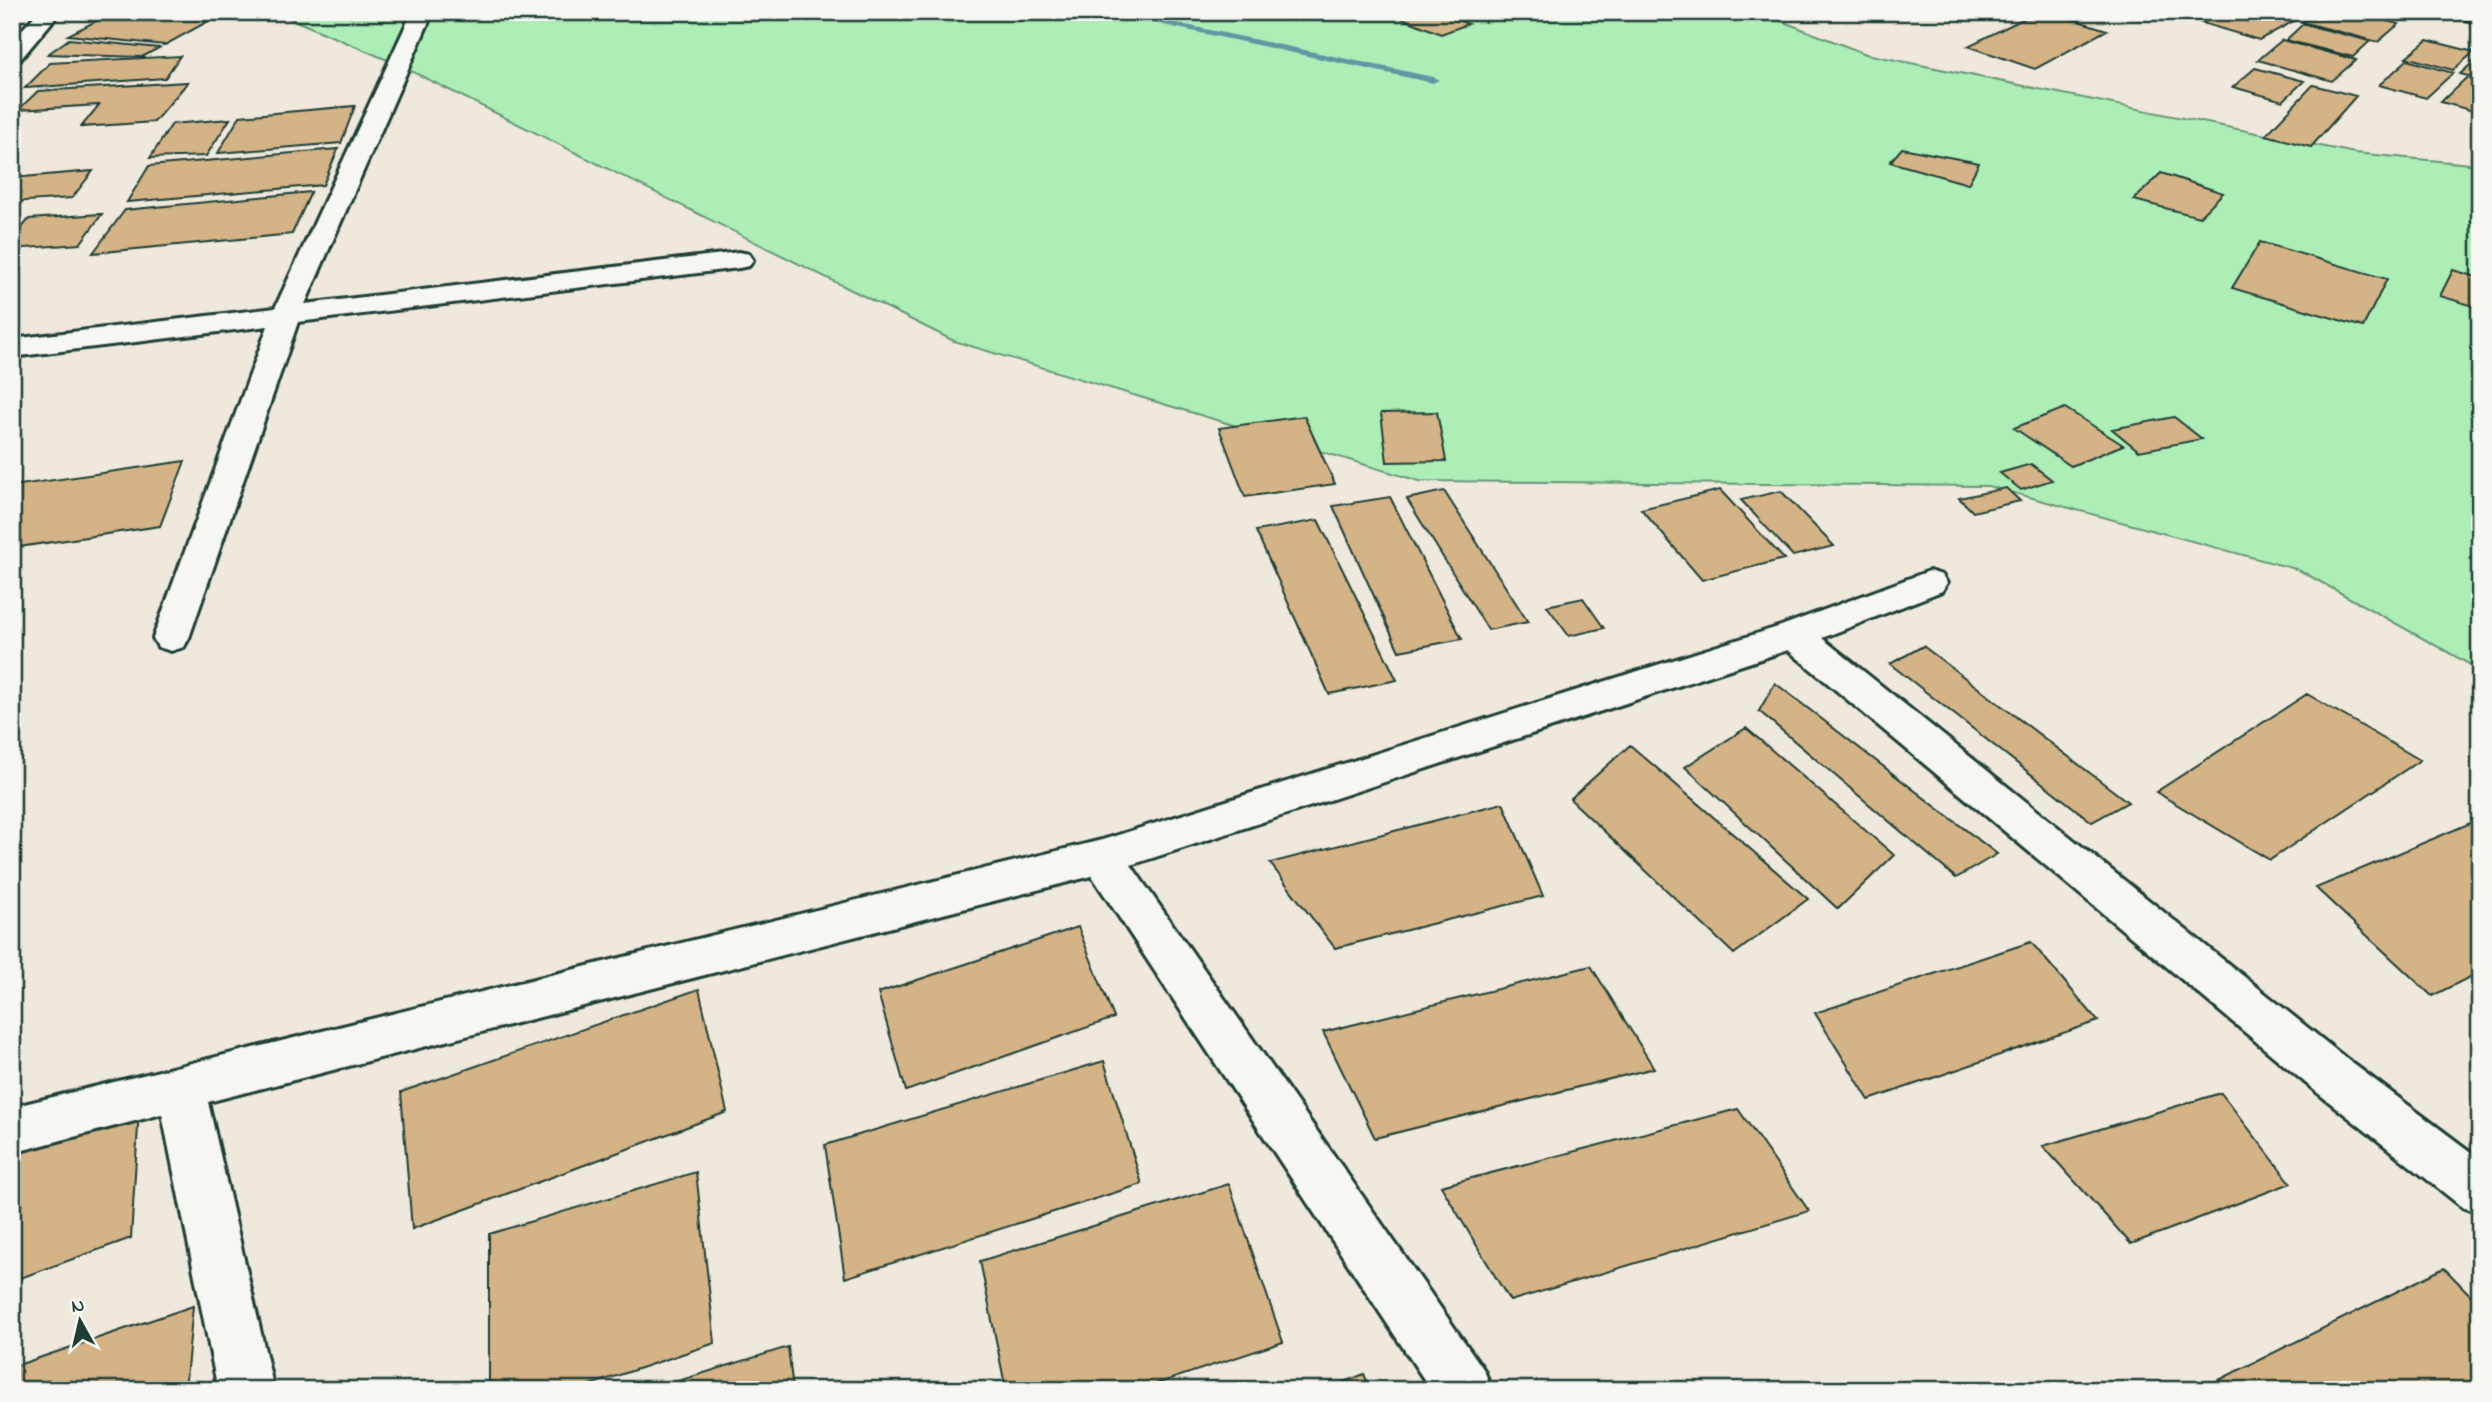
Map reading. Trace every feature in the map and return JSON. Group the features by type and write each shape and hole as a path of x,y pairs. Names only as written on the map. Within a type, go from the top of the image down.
{"street":[{"path":"12,55 50,12"},
{"path":"171,638 286,315 423,12"},
{"path":"2463,12 2480,17"},
{"path":"12,348 739,260"},
{"path":"12,1130 1102,857 1794,635 1929,583"},
{"path":"1794,635 2331,1075 2480,1190"},
{"path":"1102,857 1464,1390"},
{"path":"181,1087 246,1390"}],"green space":[{"path":"275,12 1449,12 1485,22 1500,12 1758,12 1866,54 2355,153 2480,165 2480,670 2299,570 1988,486 1419,481 954,341 399,65"}],"building":[{"path":"114,12 216,17 165,45 68,35"},
{"path":"1387,12 1439,12 1468,24 1441,34"},
{"path":"2037,12 2050,12 2107,30 2035,69 1968,46"},
{"path":"2222,12 2291,12 2303,16 2259,40 2202,23"},
{"path":"2314,12 2352,12 2399,24 2378,42 2302,22"},
{"path":"2303,24 2370,41 2353,57 2286,40"},
{"path":"69,39 159,48 142,57 48,54"},
{"path":"2282,40 2356,60 2332,81 2258,60"},
{"path":"2427,40 2474,52 2453,70 2406,57"},
{"path":"180,56 165,78 25,88 50,63"},
{"path":"2480,56 2480,79 2460,74"},
{"path":"2407,60 2453,73 2426,98 2379,85"},
{"path":"2255,68 2304,81 2283,101 2233,87"},
{"path":"2466,78 2480,82 2480,113 2441,102"},
{"path":"188,82 154,122 81,127 99,105 18,110 38,91"},
{"path":"2313,85 2356,96 2311,147 2266,135"},
{"path":"355,106 341,143 218,153 240,116"},
{"path":"230,119 206,156 150,158 172,124"},
{"path":"1902,148 1979,163 1968,184 1890,162"},
{"path":"338,149 323,185 127,202 149,166"},
{"path":"93,171 72,198 12,202 12,178"},
{"path":"2161,173 2223,193 2199,217 2134,200"},
{"path":"311,192 292,234 93,253 125,210"},
{"path":"102,214 80,244 12,249 12,240 29,219"},
{"path":"2260,242 2387,279 2363,327 2232,288"},
{"path":"2453,270 2480,278 2480,308 2440,296"},
{"path":"2065,408 2123,445 2071,466 2014,428"},
{"path":"1437,412 1446,461 1387,462 1381,413"},
{"path":"1304,416 1335,484 1245,497 1219,428"},
{"path":"2174,417 2202,439 2139,451 2112,429"},
{"path":"185,461 160,526 12,548 12,486"},
{"path":"2031,464 2052,480 2021,490 2000,473"},
{"path":"2006,488 2020,501 1973,512 1959,498"},
{"path":"1720,490 1784,559 1702,580 1641,509"},
{"path":"1444,491 1528,622 1488,630 1407,499"},
{"path":"1781,491 1834,546 1793,556 1741,500"},
{"path":"1390,497 1462,639 1399,651 1333,506"},
{"path":"1318,520 1397,680 1329,694 1256,531"},
{"path":"1583,598 1604,628 1569,636 1547,606"},
{"path":"1923,646 2128,802 2092,822 1890,664"},
{"path":"1775,683 1997,854 1956,878 1759,711"},
{"path":"2307,694 2420,760 2270,860 2156,792"},
{"path":"1746,728 1894,855 1838,909 1685,767"},
{"path":"1630,745 1808,899 1734,954 1570,799"},
{"path":"1503,803 1543,896 1335,948 1270,863"},
{"path":"2480,819 2480,972 2432,996 2316,888"},
{"path":"1078,927 1114,1018 906,1091 878,993"},
{"path":"2031,942 2098,1021 1869,1100 1815,1013"},
{"path":"1591,966 1654,1068 1375,1138 1323,1032"},
{"path":"699,989 727,1112 412,1229 401,1092"},
{"path":"1104,1061 1142,1184 845,1278 825,1145"},
{"path":"2221,1093 2291,1183 2131,1244 2043,1146"},
{"path":"1738,1109 1809,1211 1510,1301 1441,1186"},
{"path":"139,1111 131,1238 12,1281 12,1154"},
{"path":"696,1172 715,1343 575,1390 489,1390 489,1234"},
{"path":"1229,1184 1283,1342 1138,1390 1006,1390 980,1261"},
{"path":"2444,1268 2480,1305 2480,1390 2199,1390"},
{"path":"193,1306 185,1390 12,1390 12,1367"},
{"path":"788,1347 793,1390 649,1390"},
{"path":"1364,1374 1371,1390 1324,1390"}],"waterway":[{"path":"1108,12 1433,80"}]}
